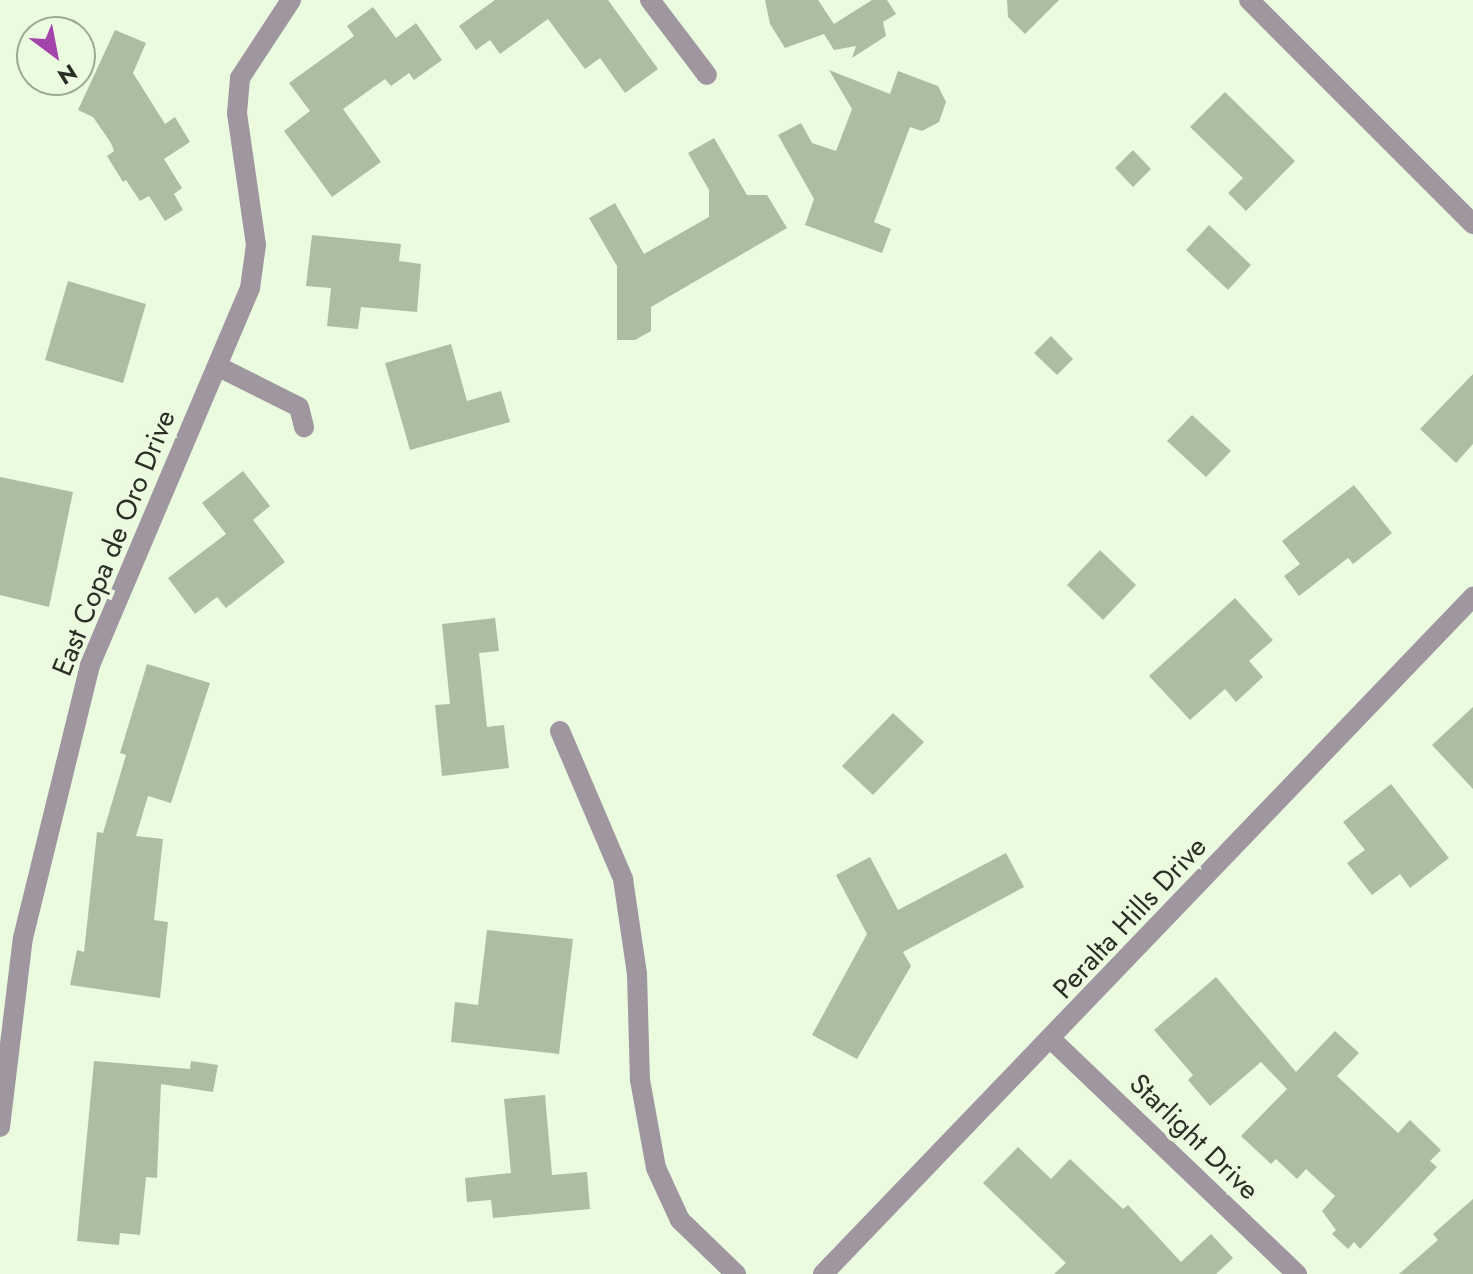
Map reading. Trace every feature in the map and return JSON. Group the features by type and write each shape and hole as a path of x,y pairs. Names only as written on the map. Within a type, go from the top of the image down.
{"street":[{"name":"East Copa de Oro Drive","path":"0,1127 23,938 90,665 183,439 219,367 250,288 256,245 237,113 240,78 291,0"},
{"path":"650,0 707,75"},
{"path":"1249,0 1473,224"},
{"path":"219,367 299,407 304,427"},
{"name":"Peralta Hills Drive","path":"823,1274 1052,1040 1473,597"},
{"path":"560,731 623,879 637,974 640,1080 656,1168 680,1220 736,1274"},
{"name":"Starlight Drive","path":"1052,1040 1297,1274"}],"building":[{"path":"495,0 608,0 658,69 625,93 600,58 585,69 548,19 500,54 490,40 476,50 459,26"},
{"path":"765,0 818,0 834,24 872,0 887,0 896,14 883,22 886,36 852,58 856,46 834,50 824,34 785,48 770,24"},
{"path":"1007,0 1059,0 1025,34 1008,17"},
{"path":"373,7 396,38 416,23 442,60 414,80 409,73 391,86 385,79 343,109 381,162 332,197 284,131 310,111 289,83 354,36 347,26"},
{"path":"115,30 146,43 133,73 165,124 175,117 190,142 164,159 182,188 174,194 183,210 165,221 149,196 140,201 126,180 123,182 107,156 114,151 111,143 93,117 78,110 84,96 96,96 96,71"},
{"path":"829,70 890,94 898,71 938,86 946,102 939,122 922,131 910,127 874,222 891,229 882,253 805,225 814,199 778,135 801,123 812,143 836,151 852,109"},
{"path":"1225,92 1295,161 1246,211 1228,193 1243,178 1190,127"},
{"path":"714,138 747,195 767,195 787,228 651,307 651,331 635,340 617,340 617,266 589,218 615,203 644,254 709,217 709,190 688,153"},
{"path":"1133,150 1151,169 1133,187 1115,168"},
{"path":"1209,225 1251,265 1228,290 1186,250"},
{"path":"312,235 401,244 399,261 421,264 417,312 361,307 358,329 327,326 331,288 306,286"},
{"path":"68,281 146,304 123,383 45,360"},
{"path":"1051,336 1073,359 1057,375 1034,353"},
{"path":"451,344 467,401 501,391 510,422 410,450 385,363"},
{"path":"1473,374 1473,444 1456,463 1420,429"},
{"path":"1192,415 1231,451 1206,477 1167,441"},
{"path":"243,471 270,506 253,520 285,562 226,608 217,597 195,614 168,578 226,534 202,503"},
{"path":"0,477 73,492 49,607 0,595"},
{"path":"1354,485 1392,533 1353,564 1348,558 1299,596 1284,576 1300,564 1282,541"},
{"path":"1100,550 1136,585 1103,620 1067,585"},
{"path":"1235,598 1273,640 1249,661 1263,677 1236,702 1225,689 1190,720 1149,676"},
{"path":"495,618 499,651 479,653 487,727 504,725 509,768 442,776 435,705 450,704 442,624"},
{"path":"147,664 210,683 171,803 148,796 136,836 163,839 154,920 168,922 160,998 70,985 77,950 84,952 97,832 103,833 126,755 120,753"},
{"path":"1473,707 1473,789 1432,745"},
{"path":"893,713 924,742 873,795 842,766"},
{"path":"1391,784 1449,858 1410,888 1400,874 1372,895 1347,863 1365,850 1343,822"},
{"path":"1006,853 1024,887 903,952 911,966 857,1059 812,1035 867,934 836,875 870,857 898,910"},
{"path":"487,930 573,939 559,1054 451,1042 455,1002 478,1005"},
{"path":"1216,977 1296,1072 1335,1031 1359,1053 1337,1076 1398,1133 1410,1120 1441,1150 1430,1161 1437,1167 1360,1249 1354,1242 1348,1249 1332,1234 1336,1230 1322,1211 1335,1196 1306,1169 1297,1179 1276,1159 1271,1164 1241,1136 1287,1089 1261,1062 1210,1106 1188,1080 1193,1075 1154,1030"},
{"path":"94,1061 190,1069 191,1061 218,1065 213,1092 161,1084 157,1178 146,1177 140,1235 120,1233 119,1245 77,1241"},
{"path":"545,1095 552,1175 587,1172 590,1209 493,1218 491,1200 467,1202 465,1178 511,1173 504,1099"},
{"path":"1018,1147 1051,1179 1070,1159 1123,1209 1128,1205 1181,1262 1211,1234 1233,1258 1216,1274 1054,1274 1066,1263 983,1183"},
{"path":"1473,1199 1473,1274 1399,1274 1438,1240 1433,1234"}]}
